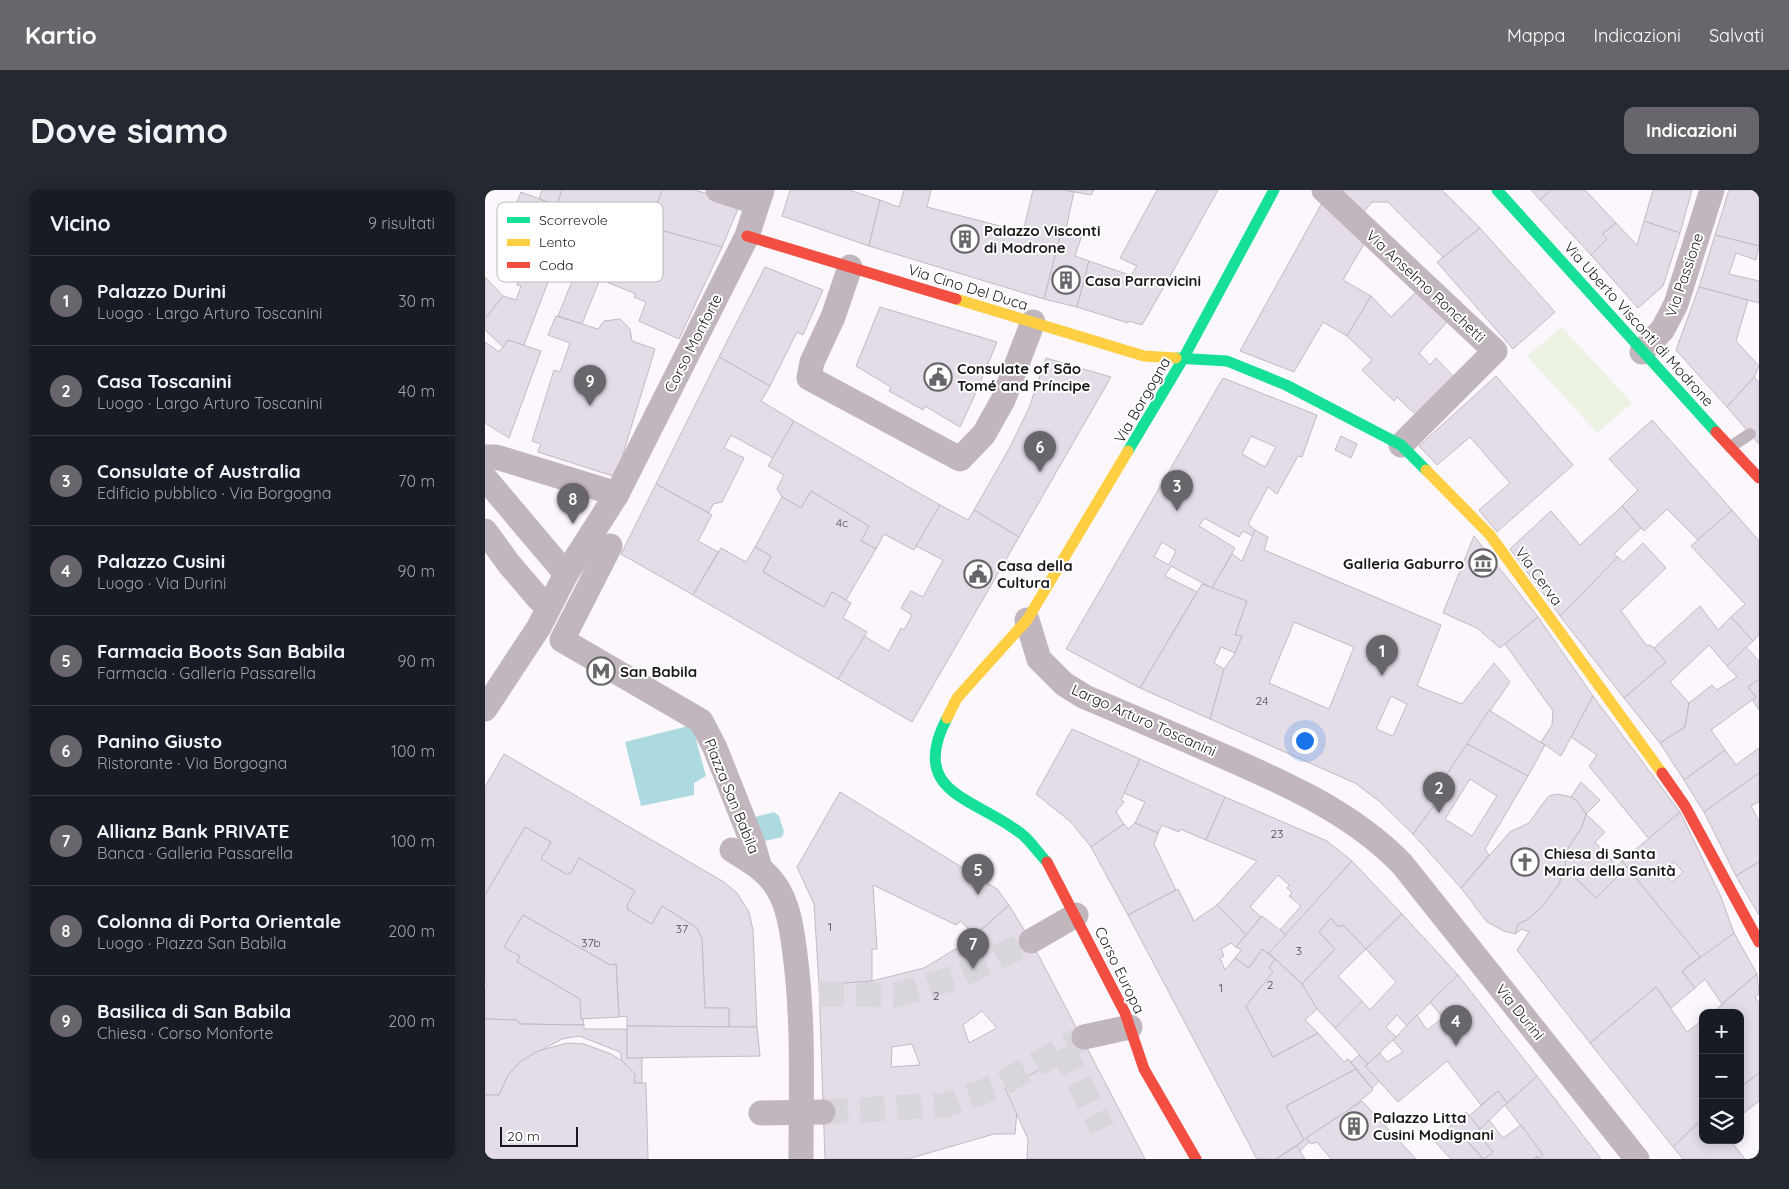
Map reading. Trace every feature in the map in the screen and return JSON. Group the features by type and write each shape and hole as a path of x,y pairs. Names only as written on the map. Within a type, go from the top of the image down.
{"street":[{"path":"719,190 754,195"},
{"name":"Via Borgogna","path":"1027,620 1183,359 1274,190"},
{"name":"Via Anselmo Ronchetti","path":"1324,190 1495,352 1401,445"},
{"name":"Via Uberto Visconti di Modrone","path":"1497,190 1642,352 1759,478"},
{"name":"Via Passione","path":"1642,352 1663,329 1677,304 1712,190"},
{"name":"Corso Monforte","path":"617,494 747,236 754,195"},
{"name":"Via Cino Del Duca","path":"747,236 1144,356 1183,359"},
{"path":"850,267 833,317 812,362 809,378 960,458 984,434 1003,400 1033,322"},
{"name":"Via Cerva","path":"1183,359 1197,358 1227,361 1286,385 1401,445 1490,535 1685,806 1759,942"},
{"path":"485,457 496,457 617,494 566,574 539,627 485,708"},
{"path":"485,478 566,574"},
{"path":"485,531 509,564 539,599"},
{"name":"Piazza San Babila","path":"610,546 562,640 701,721 715,748 753,844 760,868"},
{"path":"485,708 539,599 566,574"},
{"name":"Corso Europa","path":"1027,620 957,698 937,739 934,758 939,776 949,790 1016,830 1031,843 1049,864 1125,1013 1144,1069 1196,1159"},
{"name":"Largo Arturo Toscanini","path":"1027,620 1039,659 1064,684 1085,697 1241,764 1300,792 1365,831 1402,864"},
{"name":"Piazza San Babila","path":"732,850 760,868"},
{"name":"Via Durini","path":"1402,864 1637,1159"},
{"path":"760,868 776,886 786,908 810,995 803,1055 812,1113 801,1159"},
{"path":"1031,941 1076,916"},
{"path":"1085,1037 1130,1028"},
{"path":"761,1113 812,1113"}],"lane":[{"path":"1730,447 1750,434"}],"shaded area":[{"path":"1562,327 1632,403 1597,433 1527,356"}],"water":[{"path":"692,725 706,776 694,783 694,795 641,806 625,742"},
{"path":"774,812 779,816 784,832 782,837 765,841 755,817"}],"building":[{"path":"542,190 562,190 558,202 548,202 539,199"},
{"path":"562,190 662,190 658,202 558,202"},
{"path":"662,190 695,190 740,204 722,247 663,231 663,202 658,202"},
{"path":"790,190 849,190 880,200 869,246 782,216"},
{"name":"Palazzo Visconti di Modrone","path":"904,190 931,190 927,207 1023,232 1033,190 1064,190 1074,192 1066,229 1062,229 1044,299 869,246 880,200 899,207"},
{"path":"1064,190 1094,190 1091,195"},
{"path":"1157,190 1218,190 1164,287 1131,275 1137,266 1120,258"},
{"path":"1339,190 1442,190 1480,228 1443,257 1388,202 1372,202 1363,213"},
{"path":"1531,190 1551,190 1540,200"},
{"path":"1551,190 1585,190 1616,223 1602,234 1607,239 1591,255 1540,200"},
{"path":"1653,190 1692,190 1680,233 1644,221"},
{"path":"1729,190 1759,190 1759,246 1715,235"},
{"path":"521,192 548,202 517,202"},
{"path":"1322,203 1364,244 1343,280 1371,296 1347,336 1323,322 1294,372 1240,351"},
{"path":"1644,221 1680,233 1663,286 1638,308 1591,255 1607,239 1602,234 1616,223 1637,245"},
{"path":"1480,228 1555,312 1513,349 1437,262"},
{"name":"Casa Parravicini","path":"1062,229 1083,232 1075,256 1089,261 1077,307 1044,299"},
{"path":"663,231 722,247 679,339 639,321 646,302 634,297 636,294 609,283 663,282"},
{"path":"1715,235 1759,246 1756,260 1736,253 1729,274 1759,281 1759,303 1699,287"},
{"path":"1089,261 1164,287 1142,325 1129,321 1128,323 1077,307"},
{"path":"765,267 823,290 803,335 797,332 770,386 719,357"},
{"path":"485,277 503,296 485,319"},
{"path":"518,282 548,282 524,345 508,340 503,347 485,330 485,319 503,296 516,300 521,286 517,285"},
{"path":"572,282 599,282 582,324 558,316"},
{"path":"1699,287 1748,300 1736,341 1759,366 1754,377 1727,407 1676,350"},
{"path":"1416,292 1447,322 1419,353 1430,365 1436,358 1455,378 1416,415 1397,397 1394,401 1362,370 1372,360 1347,336 1371,296 1391,317"},
{"path":"880,307 997,342 960,427 925,406 923,410 889,391 891,387 856,366"},
{"path":"556,316 598,329 604,321 620,319 630,329 632,341 655,349 616,477 538,452 541,444 532,441 554,370 560,372 570,343 548,335"},
{"path":"508,340 541,351 509,438 485,423 485,342 499,352"},
{"path":"719,357 770,386 761,401 794,421 773,458 731,435 724,448 744,458 722,502 713,504 709,513 656,484"},
{"path":"1046,358 1111,377 1019,537 974,510 1009,449 1029,408"},
{"path":"1496,376 1573,465 1497,532 1479,510 1510,483 1470,437 1437,465 1419,446"},
{"path":"1754,377 1759,382 1759,444 1727,407"},
{"path":"1223,378 1317,415 1302,457 1298,456 1277,494 1268,487 1248,524 1255,530 1253,536 1243,531 1239,537 1204,518 1199,526 1235,548 1212,588 1171,566 1165,576 1197,592 1140,688 1066,649","holes":["1251,436 1276,447 1265,467 1242,454","1162,542 1176,551 1169,565 1154,557"]},
{"path":"1652,420 1732,510 1698,540 1667,509 1644,531 1622,506 1638,490 1609,459"},
{"path":"794,421 940,505 914,550 884,534 876,549 861,541 869,526 811,491 801,508 782,497 777,489 784,475 768,466"},
{"path":"1341,436 1357,444 1351,458 1335,450"},
{"path":"656,484 712,515 698,541 718,552 693,595 621,554"},
{"path":"811,491 869,526 861,541 876,549 846,600 832,592 824,607 763,572 771,556 755,547 782,497 801,508"},
{"path":"940,505 968,520 974,510 1019,537 912,722 838,679 864,636 889,651 901,628 904,630 912,615 901,608 911,591 923,597 943,560 916,546"},
{"path":"1622,506 1641,528 1614,554 1618,557 1560,616 1510,549 1551,511 1580,545"},
{"path":"1732,510 1759,541 1759,635 1753,641 1731,617 1745,604 1691,546"},
{"path":"1255,530 1268,537 1264,550 1441,625 1417,686 1462,704 1494,663 1510,682 1447,774 1433,807 1413,834 1379,801 1355,783 1210,719 1224,669 1235,653 1242,636 1235,635 1247,601 1212,588 1232,554 1242,561","holes":["1294,622 1354,647 1329,709 1269,683","1391,696 1407,704 1393,736 1376,729"]},
{"path":"1474,536 1538,617 1500,648 1477,628 1443,613"},
{"path":"1643,543 1666,568 1621,611 1647,646 1650,645 1654,648 1666,662 1624,698 1560,616 1618,557 1623,562"},
{"path":"755,547 771,556 763,572 792,589 824,607 832,592 851,603 843,618 867,632 838,679 693,595 721,548 746,562"},
{"path":"1202,584 1247,601 1235,635 1242,636 1235,653 1221,647 1214,663 1224,669 1210,719 1140,688"},
{"path":"1700,606 1718,630 1731,617 1753,641 1727,666 1709,645 1670,682 1689,703 1685,727 1660,743 1624,698 1666,662 1654,648"},
{"path":"1538,617 1593,696 1561,756 1541,742 1552,725 1553,711 1505,644"},
{"path":"1746,647 1759,661 1759,679 1748,687 1756,697 1711,730 1725,750 1684,780 1660,743 1685,727 1689,703 1712,685 1717,690 1737,677 1727,666"},
{"path":"1759,679 1759,710 1753,701 1756,697 1748,687"},
{"path":"1593,696 1680,812 1649,839 1589,766 1597,755 1571,737"},
{"path":"1489,710 1545,745 1528,776 1467,744"},
{"path":"1072,729 1140,759 1121,800 1124,802 1116,812 1124,824 1091,847 1071,822 1036,794"},
{"path":"1467,744 1528,776 1485,849 1489,855 1461,888 1413,834 1433,807 1447,774","holes":["1470,779 1497,796 1472,836 1445,819"]},
{"path":"1759,748 1759,773 1704,812 1684,780 1725,750 1736,765"},
{"path":"504,754 724,882 737,893 749,912 753,930 757,1027 729,1027 729,1008 705,1008 702,939 697,928 662,906 652,924 628,910 627,905 635,891 579,858 571,873 566,874 541,859 551,842 525,827 485,895 485,787"},
{"path":"1140,759 1225,797 1206,840 1180,829 1179,832 1162,825 1158,833 1135,823 1145,802 1124,793"},
{"path":"1759,773 1759,802 1751,806 1759,821 1759,862 1736,876 1704,812"},
{"path":"1581,782 1600,800 1586,814 1578,802 1571,797"},
{"path":"840,792 997,889 1009,905 974,936 961,921 956,925 873,885 877,949 872,949 872,981 819,985 814,904 797,867"},
{"name":"Chiesa di Santa Maria della Sanità","path":"1557,794 1571,797 1578,802 1586,814 1582,827 1567,850 1565,868 1559,884 1543,906 1527,920 1518,924 1515,934 1504,931 1487,922 1461,888 1510,832 1529,823 1549,796"},
{"path":"1225,797 1327,841 1352,861 1286,935 1280,930 1301,906 1289,896 1292,893 1287,888 1289,885 1278,875 1250,907 1261,917 1246,935 1217,905 1257,861 1206,840"},
{"path":"1680,812 1721,897 1734,933 1701,959 1622,861","holes":["1674,862 1683,872 1672,882 1662,871"]},
{"path":"1586,814 1605,832 1595,842 1617,866 1622,861 1627,867 1596,898 1565,868 1567,850 1582,827"},
{"path":"1135,823 1158,833 1154,844 1176,890 1128,915 1091,847 1124,824 1128,829"},
{"path":"525,827 551,842 541,859 566,874 571,873 579,858 635,891 627,905 628,910 652,924 662,906 697,928 702,939 705,1008 729,1008 729,1027 627,1026 627,1016 619,1017 616,964 610,965 523,915 504,947 520,956 517,962 580,999 584,1025 520,1024 517,1020 485,1019 485,988 487,984 485,982 485,895"},
{"path":"1352,861 1402,914 1366,949 1343,925 1338,927 1331,918 1319,932 1335,949 1302,984 1269,953"},
{"path":"1759,862 1759,915 1736,876"},
{"path":"1627,867 1700,957 1682,971 1695,988 1671,1008 1656,987 1590,1043 1517,950 1529,932 1522,929 1515,934 1518,924 1527,920 1543,906 1559,884 1565,868 1596,898"},
{"path":"1178,889 1194,921 1217,905 1246,935 1236,947 1231,943 1221,949 1224,956 1220,958 1225,970 1235,958 1249,968 1262,949 1275,959 1269,968 1273,972 1246,1006 1273,1057 1318,1033 1344,1062 1348,1059 1356,1069 1286,1106 1304,1140 1276,1159 1257,1159 1128,915"},
{"path":"1009,905 1031,941 1087,1048 1066,1056 1005,1088 1017,1110 1015,1134 994,1134 908,1159 825,1159 819,985 872,981 924,968 969,941","holes":["982,1011 997,1028 969,1043 963,1025","912,1044 920,1065 891,1067 892,1047"]},
{"path":"1402,914 1458,975 1407,1026 1397,1015 1386,1027 1396,1037 1368,1064 1335,1028 1362,1001 1370,1010 1396,982 1366,949"},
{"path":"523,915 610,965 616,964 619,1017 581,1019 580,999 517,962 520,956 504,947"},
{"path":"1262,916 1286,935 1268,954 1262,949 1249,968 1235,958 1241,950 1236,947"},
{"path":"1331,918 1338,927 1343,925 1366,949 1338,976 1362,1001 1335,1028 1317,1009 1302,984 1335,949 1319,932"},
{"path":"1734,933 1757,974 1722,1004 1705,979 1695,988 1682,971"},
{"path":"1275,959 1302,984 1317,1009 1305,1020 1318,1033 1273,1057 1246,1006 1273,972 1269,968"},
{"path":"1757,974 1759,994 1755,997 1759,1003 1759,1073 1744,1085 1744,1009 1717,1009"},
{"path":"1458,975 1537,1076 1507,1103 1498,1091 1481,1105 1447,1061 1398,1102 1365,1066 1380,1053 1387,1062 1403,1052 1393,1040 1417,1015 1427,1030 1443,1018 1430,1002"},
{"path":"1656,987 1687,1032 1699,1023 1699,1122 1673,1147 1590,1043"},
{"path":"485,1019 517,1020 520,1024 584,1025 584,1029 627,1029 627,1058 642,1057 642,1083 634,1083 635,1074 622,1061 620,1052 579,1036 562,1039 521,1061 508,1075 499,1095 485,1095"},
{"path":"627,1026 757,1027 760,1056 627,1058"},
{"path":"567,1043 584,1044 611,1054 622,1061 635,1074 634,1083 646,1083 648,1159 485,1159 485,1095 499,1095 508,1075 521,1061 538,1051"},
{"path":"1087,1048 1145,1159 1027,1159 1028,1139 1005,1088 1066,1056"},
{"path":"1359,1055 1368,1064 1365,1066 1379,1081 1372,1088 1351,1062"},
{"path":"1356,1069 1373,1090 1338,1119 1337,1117 1304,1140 1286,1106"},
{"path":"1759,1073 1759,1101 1744,1113 1744,1099 1744,1085"},
{"path":"1537,1076 1601,1159 1533,1159 1543,1155 1505,1105"},
{"path":"1498,1091 1507,1103 1480,1129 1469,1116"},
{"name":"Palazzo Litta Cusini Modignani","path":"1362,1101 1416,1159 1331,1159 1317,1142 1311,1144 1306,1138"},
{"path":"1466,1112 1480,1129 1467,1141 1483,1159 1451,1159 1434,1141"},
{"path":"1489,1120 1503,1138 1521,1125 1543,1155 1539,1159 1537,1156 1533,1159 1484,1159 1493,1152 1477,1132"},
{"path":"1699,1122 1699,1144 1733,1144 1745,1159 1683,1159 1673,1147"},
{"path":"1477,1132 1493,1152 1484,1159 1467,1141"},
{"path":"1306,1138 1309,1142 1300,1151 1297,1146"},
{"path":"1297,1146 1305,1159 1276,1159"}],"tunnel":[{"path":"819,994 896,995 957,977 1031,941"},
{"path":"823,1112 946,1105 996,1087 1084,1037"},
{"path":"1062,1048 1102,1129"}],"traffic: fast":[{"path":"1128,451 1183,359 1274,190"},
{"path":"1497,190 1716,432"},
{"path":"1176,358 1227,361 1286,385 1401,445 1426,470"},
{"path":"947,718 937,744 936,764 942,780 969,803 1006,823 1024,836 1047,862"}],"traffic: slow":[{"path":"956,299 1144,356 1176,358"},
{"path":"947,718 957,698 1027,620 1128,451"},
{"path":"1426,470 1490,535 1662,773"}],"traffic: jam":[{"path":"747,236 956,299"},
{"path":"1716,432 1759,478"},
{"path":"1662,773 1685,806 1759,942"},
{"path":"1047,862 1125,1013 1144,1069 1196,1159"}],"place":[{"name":"Palazzo Visconti di Modrone","path":"965,239"},
{"name":"Casa Parravicini","path":"1066,280"},
{"name":"Consulate of São Tomé and Príncipe","path":"938,377"},
{"name":"Basilica di San Babila","path":"590,406"},
{"name":"Panino Giusto","path":"1040,472"},
{"name":"Consulate of Australia","path":"1177,511"},
{"name":"Colonna di Porta Orientale","path":"573,524"},
{"name":"Galleria Gaburro","path":"1483,563"},
{"name":"Casa della Cultura","path":"978,574"},
{"name":"San Babila","path":"601,671"},
{"name":"Palazzo Durini","path":"1382,676"},
{"name":"Casa Toscanini","path":"1439,813"},
{"name":"Chiesa di Santa Maria della Sanità","path":"1525,862"},
{"name":"Farmacia Boots San Babila","path":"978,895"},
{"name":"Allianz Bank PRIVATE","path":"973,969"},
{"name":"Palazzo Cusini","path":"1456,1046"},
{"name":"Palazzo Litta Cusini Modignani","path":"1354,1126"}]}
